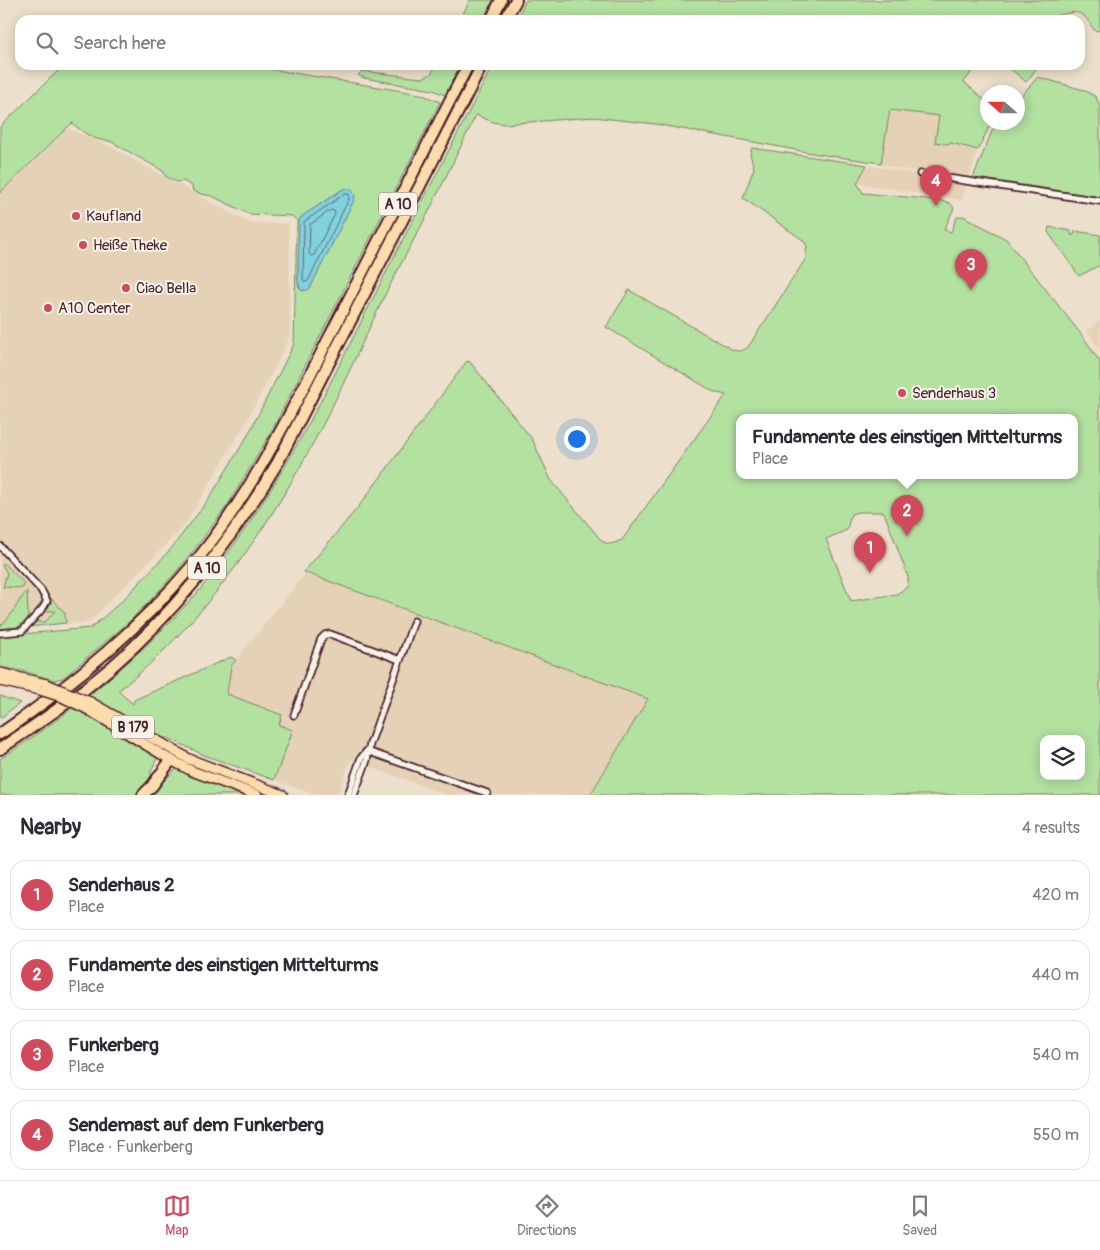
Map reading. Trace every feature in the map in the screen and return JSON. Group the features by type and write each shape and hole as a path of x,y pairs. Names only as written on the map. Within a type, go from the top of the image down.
{"highway":[{"path":"494,15 501,0"},
{"path":"508,15 516,0"},
{"name":"A 10","path":"0,734 94,664 164,598 218,532 242,498 295,404 465,70"},
{"name":"A 10","path":"2,749 91,684 127,652 172,608 228,540 253,504 286,446 479,70"},
{"path":"142,795 152,786 173,756"}],"main road":[{"name":"B 179","path":"0,673 43,687 62,697 89,706 173,756 192,771 257,795"},
{"name":"B 179","path":"0,681 43,687"},
{"name":"B 179","path":"173,756 283,795"}],"street":[{"path":"920,174 1100,201"},
{"path":"0,546 41,590 47,601 43,608 22,630 0,633"},
{"path":"354,795 367,760 367,751 414,622"},
{"path":"294,715 321,639 325,635 330,634 400,660"},
{"path":"367,751 487,794"},
{"path":"348,795 361,758 367,751"}],"shaded area":[{"path":"890,110 940,116 936,142 951,143 978,150 968,180 932,173 931,170 918,172 883,165 881,163"},
{"path":"68,129 107,145 247,222 289,224 290,337 244,426 184,526 89,622 0,629 0,194"},
{"path":"867,165 967,183 962,200 857,183"},
{"path":"1100,320 1100,349 1087,331"},
{"path":"306,573 648,699 590,795 448,795 351,760 337,795 317,795 274,780 292,730 279,725 227,694 231,666"}],"green space":[{"path":"470,0 493,0 486,15 462,15"},
{"path":"526,0 1100,0 1100,31 1094,30 1085,15 1075,13 1063,15 518,15"},
{"path":"59,70 276,70 420,94 440,102 270,434 229,503 188,558 130,621 63,678 54,680 0,667 0,636 91,628 122,601 171,549 209,499 248,435 294,344 297,221 292,216 249,214 212,196 193,191 192,186 183,181 177,182 165,176 163,171 110,141 99,140 90,136 72,123 0,193 0,127","holes":["343,189 354,194 354,200 310,288 303,291 299,288 298,283 299,220"]},
{"path":"434,70 458,70 445,95 433,90 364,78 358,75 362,71 422,78 431,74"},
{"path":"490,70 973,70 964,82 980,96 980,130 988,130 978,150 951,143 935,142 939,116 890,110 881,163 818,154 655,124 593,117 504,124 476,115 384,297 321,429 272,514 250,547 201,610 147,667 118,691 133,704 134,700 231,657 236,660 231,666 227,694 282,715 279,725 293,730 274,780 204,755 166,737 150,774 164,781 177,768 248,795 0,795 0,759 83,700 108,679 157,635 208,581 268,494 318,406"},
{"path":"1012,70 1035,70 1026,82"},
{"path":"1038,77 1084,90 1096,97 1100,107 1100,197 984,179 975,181 973,178 993,130 1025,130 1025,91"},
{"path":"752,148 867,165 857,183 863,193 950,203 954,208 944,230 951,232 957,217 963,216 1006,239 1084,338 1100,362 1100,795 590,795 648,699 304,572 359,506 467,361 470,362 532,439 551,480 601,540 609,544 622,540 726,395 714,392 606,327 629,290 731,349 740,351 748,347 805,260 807,246 803,240 743,198 754,168 750,154","holes":["858,512 884,512 908,577 908,586 897,594 851,601 826,539 847,530 851,514"]},
{"path":"1049,227 1071,231 1071,235 1074,235 1075,231 1100,235 1100,265 1079,276 1048,232"},
{"path":"4,563 24,583 23,588 3,587 7,573 2,564"},
{"path":"27,591 28,619 18,627 0,629 0,626"},
{"path":"48,595 65,613 66,623 28,627 35,622 45,622 55,611 44,611 49,602"},
{"path":"0,696 20,703 0,718"}],"water":[{"path":"345,188 352,190 355,197 354,200 310,288 308,290 301,290 298,283 299,220"}],"place":[{"name":"Sendemast auf dem Funkerberg","path":"936,206"},
{"name":"Kaufland","path":"76,216"},
{"name":"Heiße Theke","path":"83,245"},
{"name":"Ciao Bella","path":"126,288"},
{"name":"Funkerberg","path":"971,290"},
{"name":"A10 Center","path":"48,308"},
{"name":"Senderhaus 3","path":"902,393"},
{"name":"Fundamente des einstigen Mittelturms","path":"907,536"},
{"name":"Senderhaus 2","path":"870,573"}]}
